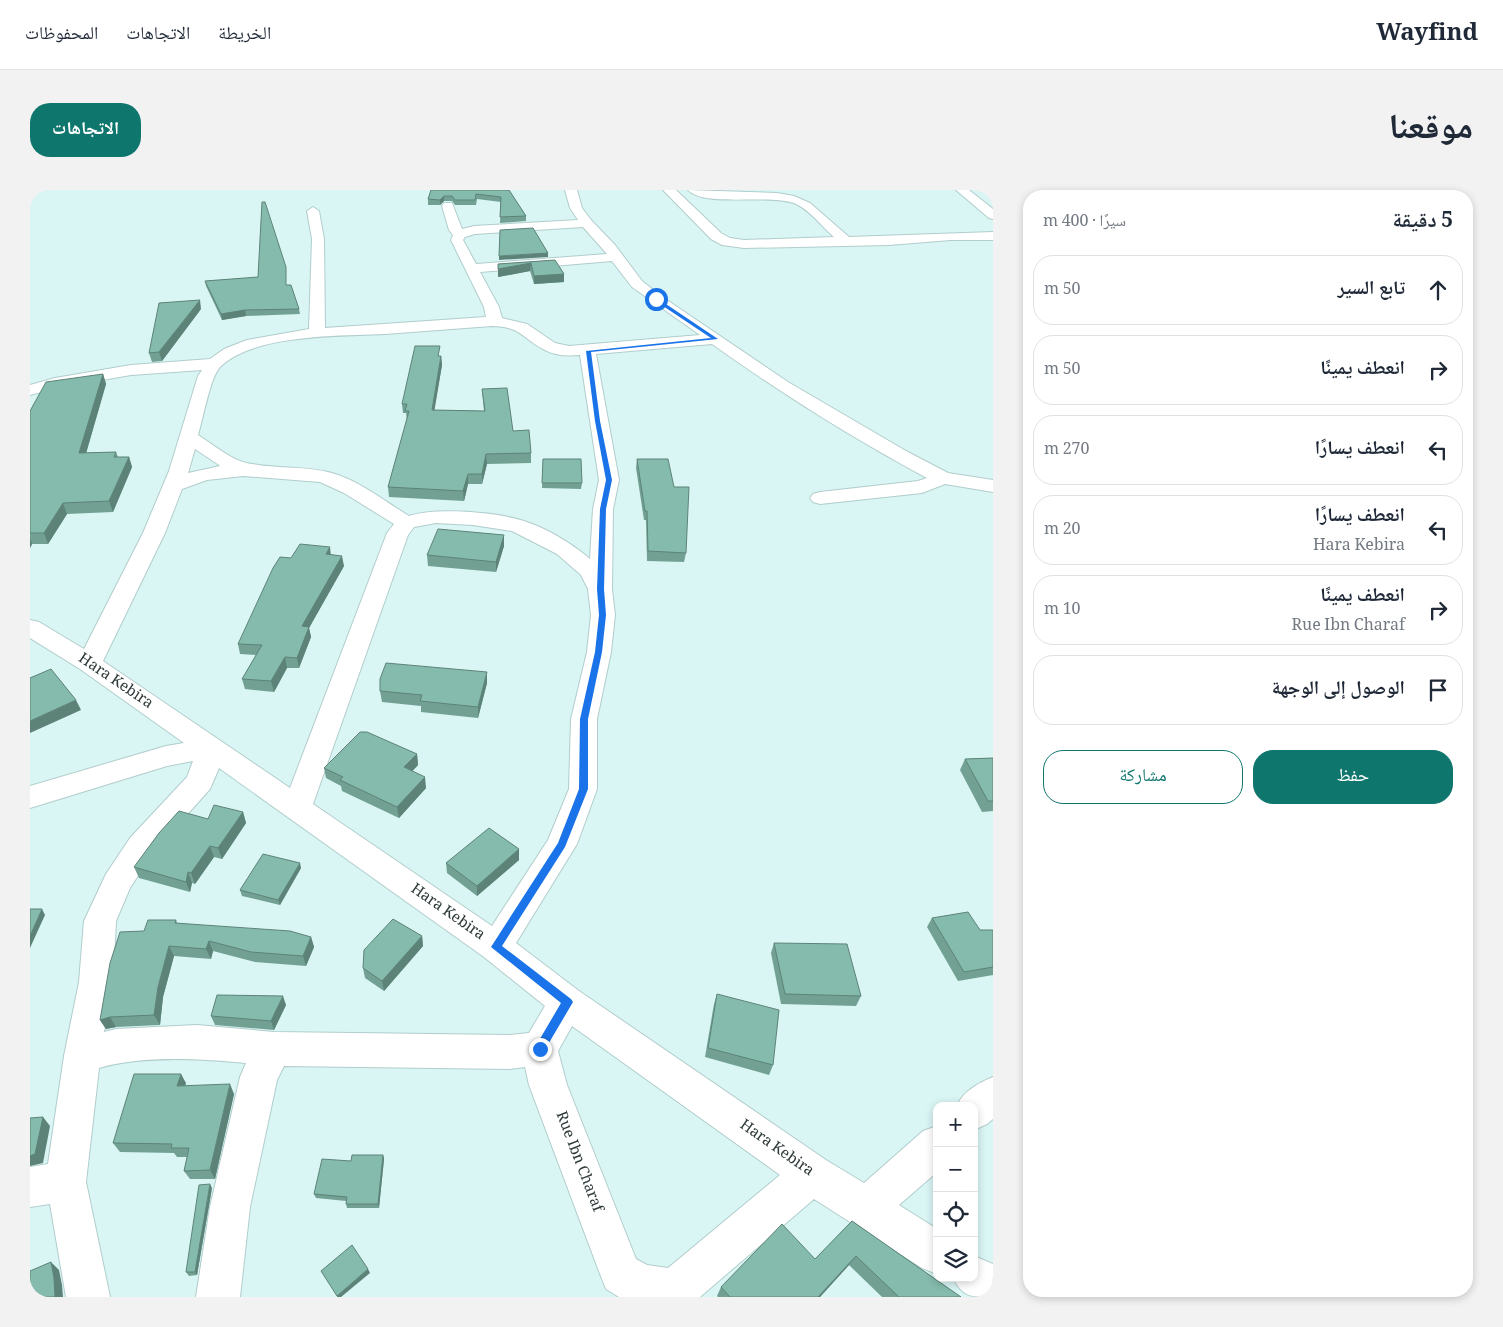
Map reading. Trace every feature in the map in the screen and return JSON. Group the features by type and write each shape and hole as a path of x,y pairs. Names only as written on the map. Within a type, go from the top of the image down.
{"street":[{"path":"571,190 576,208 586,223 610,248 637,284 782,386 871,440 943,478 993,486"},
{"path":"668,190 716,236 727,242 744,244 846,240 896,241 951,236 993,236"},
{"path":"694,190 708,193 793,199 802,203 846,240"},
{"path":"966,194 993,204"},
{"path":"966,194 993,215"},
{"path":"448,206 455,230 460,234"},
{"path":"313,211 318,239 317,333"},
{"path":"494,320 494,314 480,288 473,268 457,240 460,234 474,230 586,223"},
{"path":"473,268 616,257"},
{"path":"88,663 154,533 179,471 206,376 214,364 230,352 253,343 303,334 480,323 494,320 528,330 543,343 556,350 588,351 715,339"},
{"path":"496,947 562,844 584,789 584,719 599,652 602,615 600,589 603,509 609,480 595,404 588,351"},
{"path":"30,390 55,383 131,370 214,364"},
{"path":"188,437 226,461 246,469"},
{"path":"172,486 206,472 222,469 246,469 329,478 407,523"},
{"path":"820,498 922,487 943,478"},
{"path":"297,809 398,533 407,523 420,519 455,517 517,526 565,549 591,572 600,589"},
{"name":"Hara Kebira","path":"30,627 88,663 496,947 567,1002 812,1174 933,1250"},
{"path":"30,797 166,756 211,748 200,782 140,846 117,883 100,921 96,982 82,1056 48,1185 88,1297"},
{"path":"82,1056 116,1046 197,1042 274,1049 510,1052 540,1049 567,1002"},
{"path":"218,1297 230,1207 256,1086 274,1049"},
{"name":"Rue Ibn Charaf","path":"540,1049 548,1086 621,1274 642,1286 670,1294"},
{"path":"978,1107 993,1094"},
{"path":"866,1208 935,1147"},
{"path":"670,1294 812,1174"},
{"path":"978,1280 993,1289"}],"building":[{"path":"431,190 509,190 526,216 500,217 501,197 476,194 475,200 455,200 452,196 444,196 440,200 428,199"},
{"path":"262,202 265,202 286,267 286,285 291,285 299,309 245,310 221,314 205,281 258,277"},
{"path":"533,228 548,253 499,256 500,230"},
{"path":"555,260 564,274 534,276 531,263 498,269 498,264"},
{"path":"200,300 159,352 149,353 159,303"},
{"path":"415,346 440,346 438,356 441,356 432,410 485,411 482,389 507,388 513,431 529,430 531,453 486,454 482,474 468,474 463,491 388,487 409,411 405,411 407,404 402,404"},
{"path":"103,374 79,453 116,452 114,457 129,457 109,501 63,503 44,533 30,533 30,411 46,382"},
{"path":"543,459 581,459 582,483 542,483"},
{"path":"637,459 668,459 674,487 689,487 686,553 648,551 647,511 645,511"},
{"path":"438,529 504,535 496,562 427,555"},
{"path":"300,544 330,547 326,554 342,556 302,626 309,627 297,658 285,657 271,681 242,679 262,645 238,644 273,568 280,557 291,558"},
{"path":"386,663 487,672 478,707 420,701 422,695 380,691 380,679"},
{"path":"51,669 76,700 30,721 30,678"},
{"path":"360,732 367,732 417,754 404,767 425,777 397,807 340,780 343,777 324,768"},
{"path":"993,758 993,801 988,801 965,759"},
{"path":"214,805 243,812 218,848 210,846 191,873 188,872 186,882 134,867 159,833 179,811 208,819"},
{"path":"489,828 519,849 477,886 446,863"},
{"path":"263,854 300,863 278,900 240,890"},
{"path":"30,909 42,909 30,936"},
{"path":"968,912 980,930 993,930 993,967 964,972 932,918"},
{"path":"393,919 422,936 382,981 363,968 364,950"},
{"path":"148,920 176,920 175,923 290,931 311,937 303,956 251,952 209,941 206,949 169,946 158,987 154,1015 110,1017 100,1020 110,963 120,932 144,931"},
{"path":"774,943 847,944 861,996 785,994"},
{"path":"717,994 779,1010 773,1065 708,1048"},
{"path":"217,995 283,996 271,1021 211,1016"},
{"path":"134,1074 181,1074 177,1086 230,1084 210,1170 184,1171 189,1148 171,1148 172,1144 113,1143"},
{"path":"43,1117 35,1154 30,1156 30,1118"},
{"path":"352,1155 383,1155 378,1204 346,1204 347,1197 314,1194 322,1159 351,1161"},
{"path":"210,1184 195,1272 186,1272 199,1185"},
{"path":"852,1221 933,1277 933,1282 939,1282 961,1297 899,1297 856,1256 818,1297 730,1297 721,1287 782,1224 815,1259"},
{"path":"352,1245 368,1269 337,1296 321,1271"},
{"path":"51,1262 55,1297 30,1297 30,1271"}],"route":[{"path":"540,1049 567,1002 496,947 562,844 584,789 584,719 599,652 602,615 600,589 603,509 609,480 588,351 715,339 656,299"}]}
